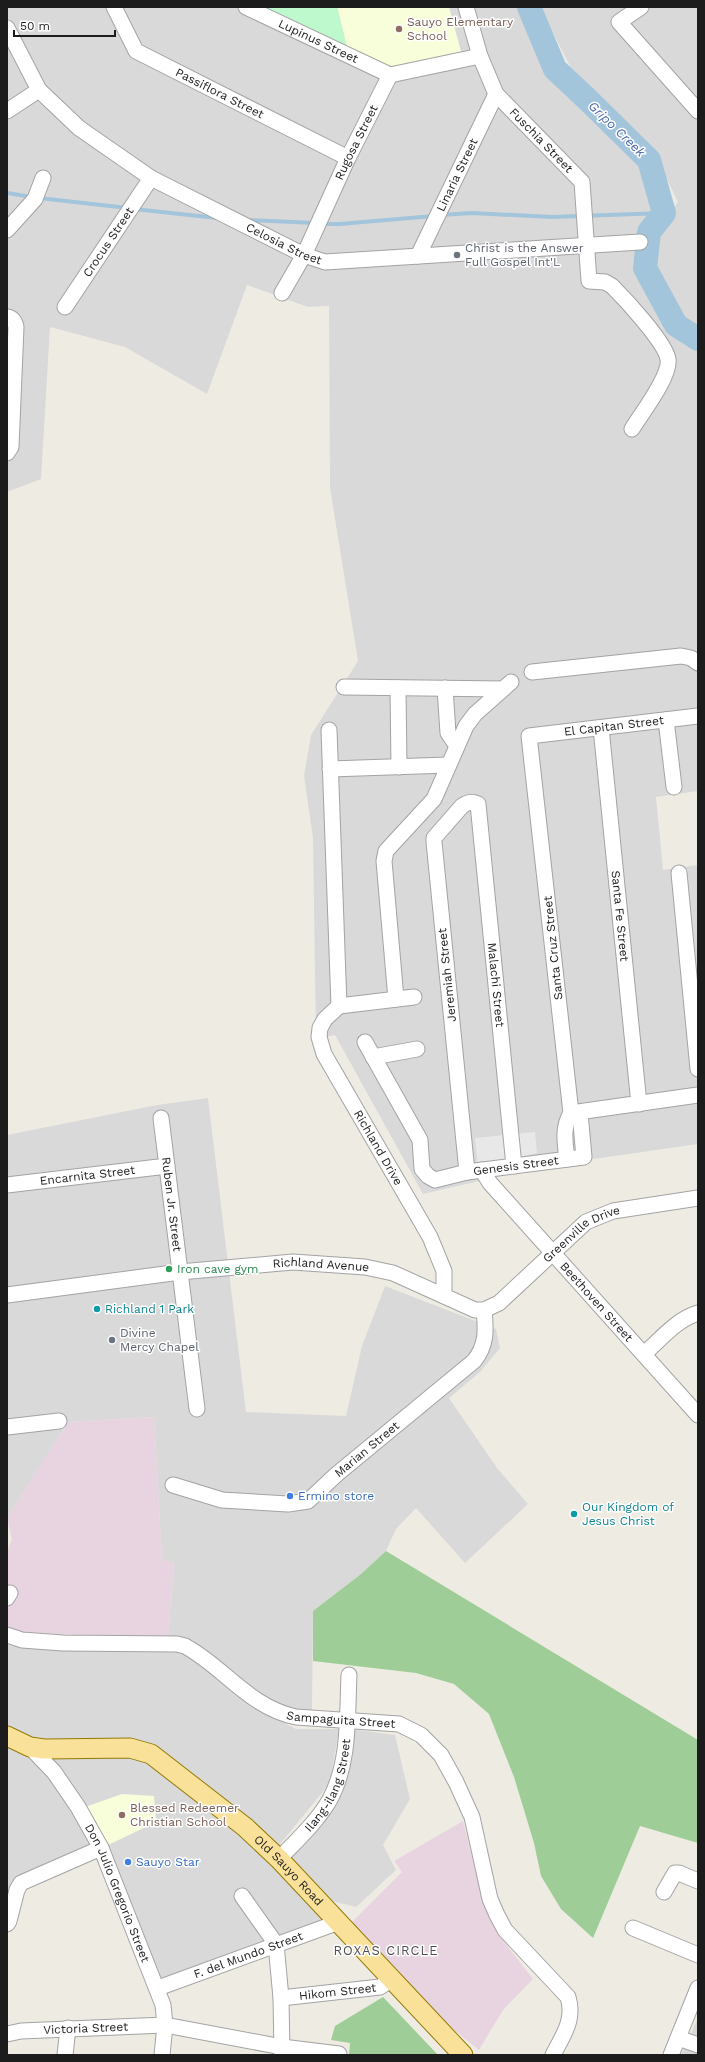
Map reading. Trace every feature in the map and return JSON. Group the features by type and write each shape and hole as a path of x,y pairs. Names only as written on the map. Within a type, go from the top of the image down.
{"main road":[{"path":"7,1736 30,1747"},
{"name":"Old Sauyo Road","path":"30,1747 44,1749 130,1748 151,1754 245,1827 279,1859 464,2055"}],"street":[{"name":"Passiflora Street","path":"114,7 136,51 348,158"},
{"name":"Lupinus Street","path":"246,7 390,75"},
{"name":"Fuschia Street","path":"466,7 480,56 496,94 582,182 589,281 605,282 612,286 657,338 668,359 667,368 663,378 632,429"},
{"path":"641,7 619,22 698,111"},
{"name":"Celosia Street","path":"7,28 39,90 79,128 151,178 304,255 325,262 640,242"},
{"path":"390,75 480,56"},
{"name":"Rugosa Street","path":"282,293 304,255 348,158 390,75"},
{"path":"7,110 39,90"},
{"name":"Linaria Street","path":"418,256 496,94"},
{"path":"7,230 35,199 44,178"},
{"name":"Crocus Street","path":"65,307 151,178"},
{"path":"7,317 15,322 16,327 11,447 7,453"},
{"path":"532,672 682,656 691,658 698,663"},
{"path":"344,687 445,688 507,685 475,714 466,726 434,799 386,851 384,861 396,999"},
{"path":"398,688 399,767"},
{"path":"445,688 448,733 457,746"},
{"name":"El Capitan Street","path":"529,736 698,716"},
{"path":"666,720 674,786"},
{"name":"Santa Fe Street","path":"601,728 639,1104"},
{"path":"329,730 339,1006 414,997"},
{"name":"Santa Cruz Street","path":"529,736 576,1113 584,1157"},
{"path":"330,769 448,765"},
{"name":"Jeremiah Street","path":"467,1172 434,838 462,806 468,802 478,804"},
{"name":"Malachi Street","path":"478,804 514,1166"},
{"path":"679,873 698,1069"},
{"name":"Richland Drive","path":"339,1006 325,1019 320,1028 319,1037 321,1047 430,1237 444,1271 444,1296"},
{"path":"365,1042 373,1057 417,1049"},
{"name":"Genesis Street","path":"373,1057 420,1140 422,1169 428,1176 436,1180 467,1172 584,1157"},
{"path":"576,1113 698,1095"},
{"name":"Santa Cruz Street","path":"567,1159 565,1128 566,1120 576,1113"},
{"name":"Ruben Jr. Street","path":"161,1118 197,1409"},
{"name":"Encarnita Street","path":"7,1185 167,1166"},
{"name":"Beethoven Street","path":"482,1170 490,1183 553,1251 698,1415"},
{"name":"Greenville Drive","path":"484,1310 499,1303 553,1251 586,1222 599,1215 632,1207 698,1198"},
{"name":"Richland Avenue","path":"7,1295 180,1272 293,1262 358,1266 393,1273 466,1307 484,1310"},
{"name":"Marian Street","path":"173,1485 222,1500 288,1504 308,1501 337,1474 474,1361 482,1351 485,1339 484,1310"},
{"path":"644,1354 675,1327 690,1316 698,1313"},
{"path":"7,1427 58,1421"},
{"name":"Sampaguita Street","path":"7,1635 22,1640 56,1643 177,1644 185,1646 263,1706 274,1711 296,1717 398,1724 421,1735 441,1754 472,1817 490,1899 505,1930 568,1996 571,2006 571,2016 553,2055"},
{"name":"Ilang-ilang Street","path":"279,1859 316,1820 339,1780 347,1721 349,1676"},
{"name":"Don Julio Gregorio Street","path":"30,1747 54,1772 78,1807 101,1848 158,1988 163,2005 165,2025 162,2055"},
{"path":"7,1924 10,1921 17,1890 21,1883 101,1848"},
{"path":"664,1892 675,1873 679,1873 698,1881"},
{"path":"242,1896 276,1944 281,1998 282,2051"},
{"name":"F. del Mundo Street","path":"158,1988 339,1922"},
{"path":"633,1928 698,1955"},
{"name":"Hikom Street","path":"281,1998 380,1987 392,1979"},
{"path":"671,2055 698,1988"},
{"name":"Victoria Street","path":"7,2034 21,2031 68,2028 165,2025 282,2051 339,2054"},
{"path":"65,2055 68,2028"},
{"path":"678,2038 698,2045"}],"shaded area":[{"path":"7,7 527,7 549,60 654,164 664,196 647,226 637,265 670,326 698,350 698,791 656,797 663,870 698,865 698,1144 545,1166 423,1194 335,1035 316,1039 313,838 304,776 311,735 358,661 330,488 329,306 308,307 247,285 207,394 125,347 50,327 41,479 7,492"},
{"path":"254,7 337,7 348,52"},
{"name":"Sauyo Elementary School","path":"337,7 449,7 462,55 389,70 348,52"},
{"path":"540,7 698,7 698,335 679,323 650,269 653,234 678,202 654,153 571,68"},
{"path":"208,1098 246,1412 346,1416 362,1346 385,1286 496,1329 500,1348 480,1372 449,1398 497,1468 528,1504 465,1563 416,1508 396,1529 386,1551 361,1574 313,1611 312,1711 302,1712 264,1701 192,1640 168,1636 174,1563 162,1560 154,1417 68,1422 7,1518 7,1135 157,1105"},
{"path":"535,1132 537,1153 478,1166 475,1138"},
{"path":"154,1417 162,1560 174,1563 168,1636 117,1637 7,1631 7,1552 12,1539 7,1518 68,1422"},
{"path":"7,1645 185,1650 257,1709 296,1729 339,1729 330,1783 276,1849 144,1745 28,1741 7,1730"},
{"path":"350,1729 395,1735 410,1799 383,1845 396,1870 356,1907 328,1900 283,1859 336,1803"},
{"path":"7,1742 52,1775 97,1846 11,1883 7,1911"},
{"path":"38,1753 150,1757 247,1838 327,1924 159,1986 102,1840"},
{"name":"Blessed Redeemer Christian School","path":"122,1794 154,1796 156,1822 106,1846 85,1807"},
{"path":"463,1821 483,1902 497,1933 533,1979 503,2010 479,2050 454,2030 390,1968 351,1923 402,1872 394,1861"},
{"path":"698,2018 698,2055 681,2055"}],"green space":[{"path":"386,1551 698,1740 698,1843 640,1826 593,1938 561,1909 541,1876 534,1843 514,1777 489,1714 454,1684 416,1673 313,1661 313,1611 361,1574"},
{"path":"383,1997 438,2055 349,2055 350,2043 331,2040 335,2026"}],"waterway":[{"name":"Gripo Creek","path":"529,7 555,69 649,160 664,213 649,232 645,268 676,325 698,339"},
{"path":"7,193 32,197"},
{"path":"39,198 128,208"},
{"path":"134,209 217,218"},
{"path":"441,215 472,213 552,217 664,213"},
{"path":"322,224 340,224 433,216"},
{"path":"246,220 315,223"}],"place":[{"name":"Sauyo Elementary School","path":"399,29"},
{"name":"Christ is the Answer Full Gospel Int'L","path":"457,255"},
{"name":"Iron cave gym","path":"169,1269"},
{"name":"Richland 1 Park","path":"97,1309"},
{"name":"Divine Mercy Chapel","path":"112,1340"},
{"name":"Ermino store","path":"290,1496"},
{"name":"Our Kingdom of Jesus Christ","path":"574,1514"},
{"name":"Blessed Redeemer Christian School","path":"122,1815"},
{"name":"Sauyo Star","path":"128,1862"}],"district":[{"name":"ROXAS CIRCLE","path":"386,1950"}]}
